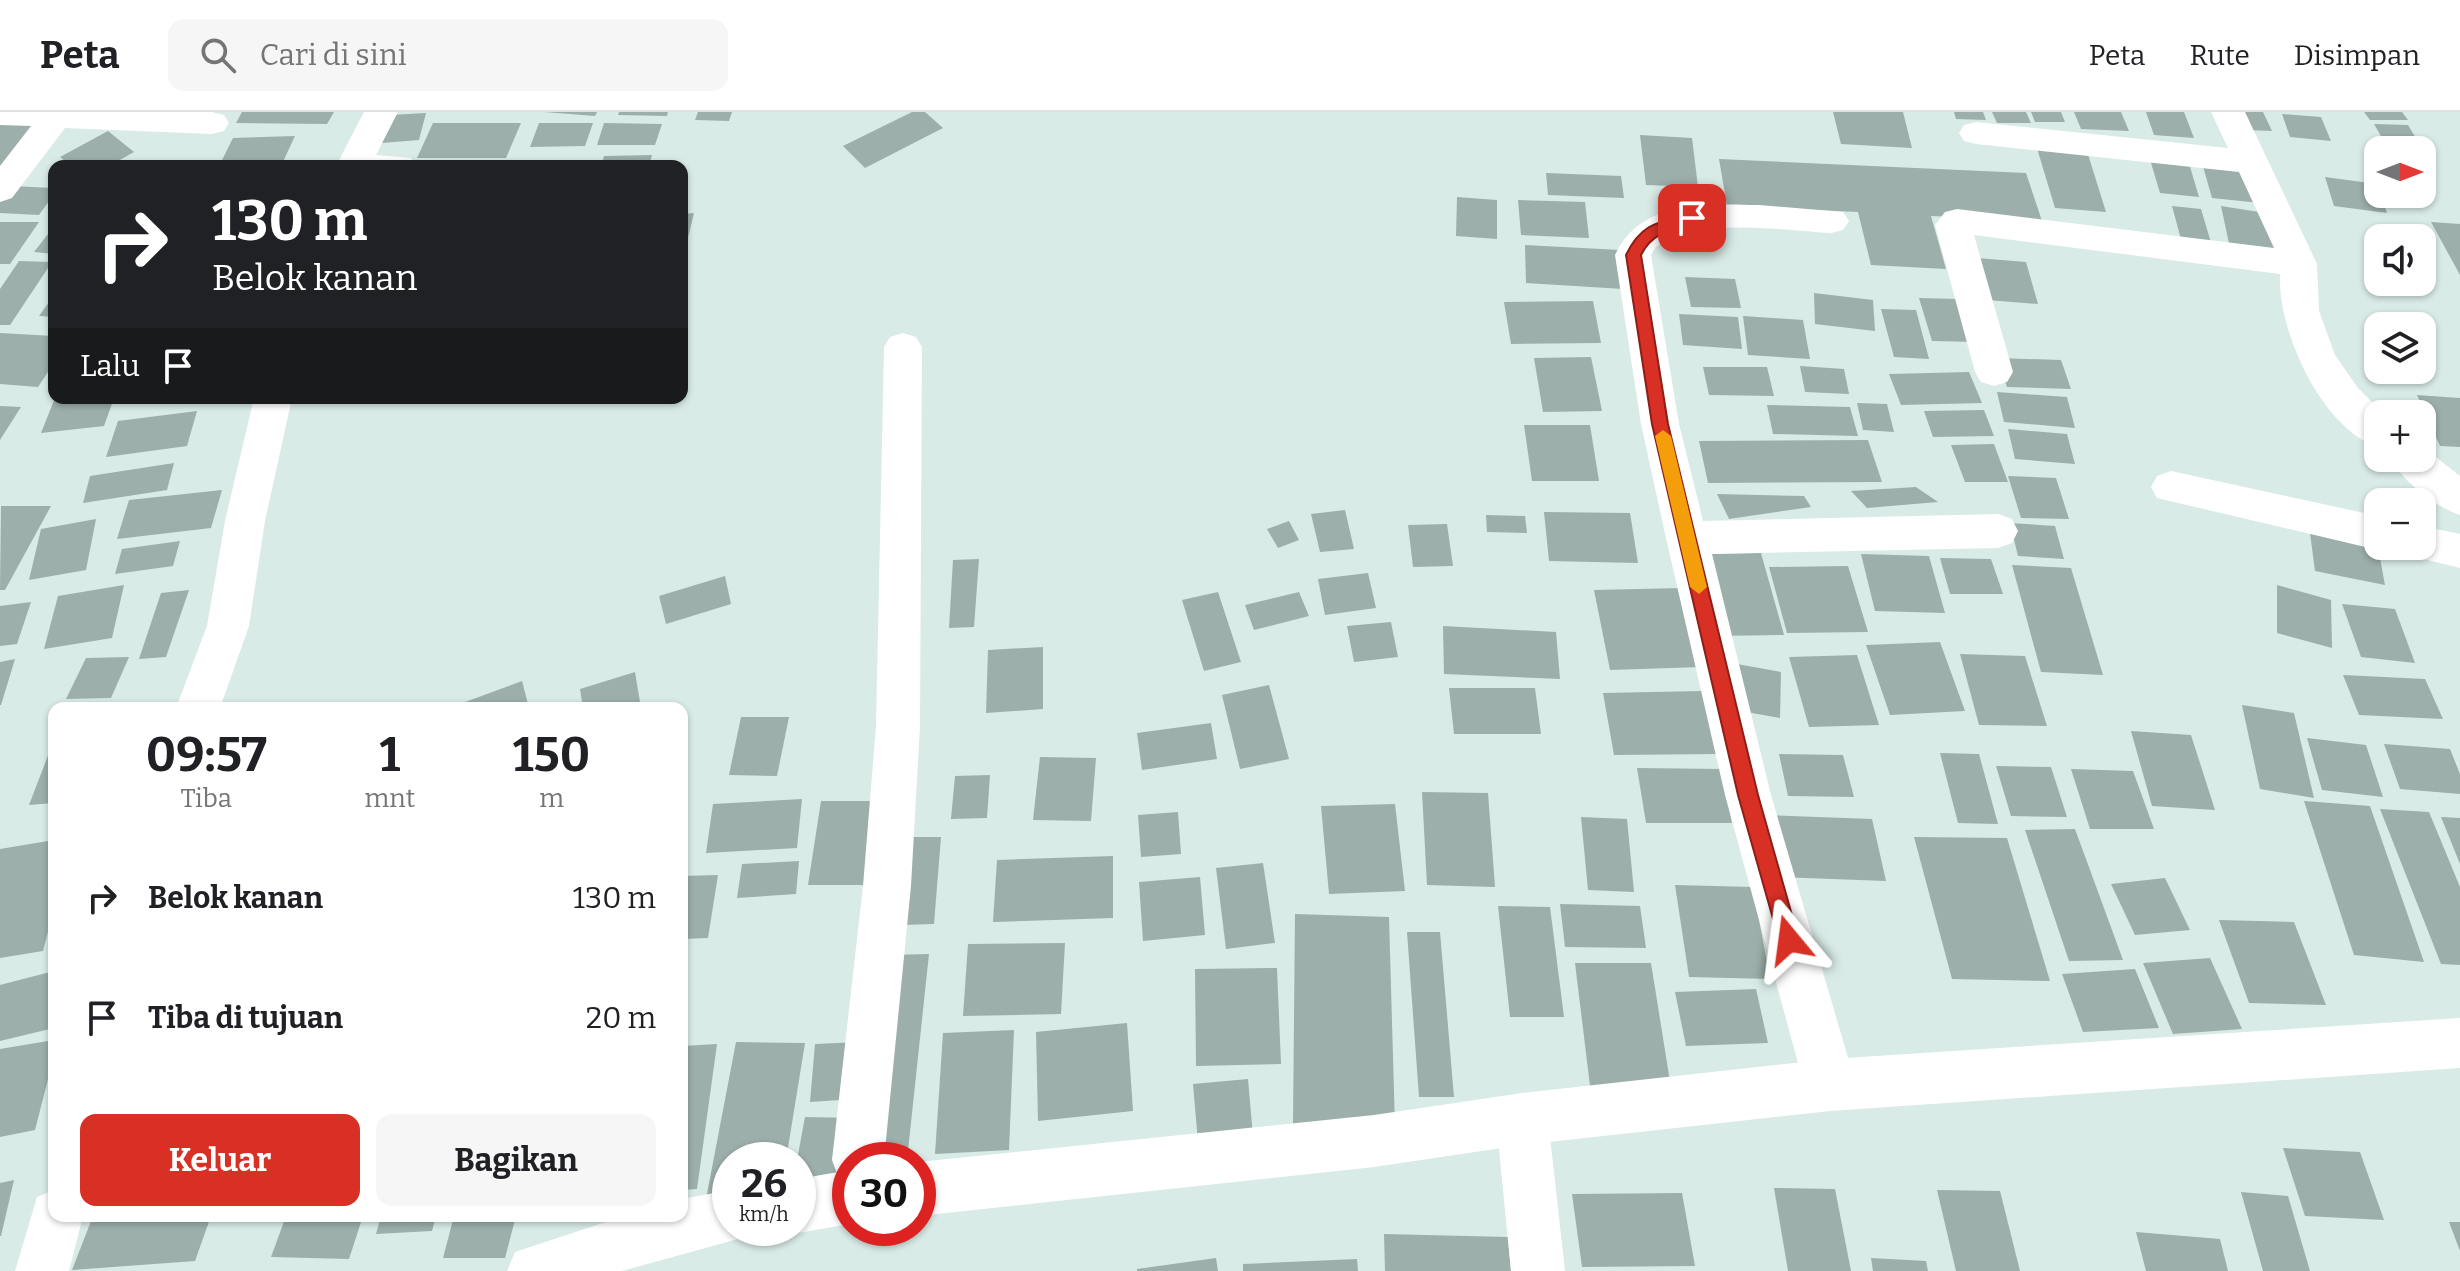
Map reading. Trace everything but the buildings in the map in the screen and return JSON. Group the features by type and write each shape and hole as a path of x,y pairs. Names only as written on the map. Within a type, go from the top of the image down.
{"street":[{"path":"357,160 381,112"},
{"path":"2228,112 2299,264 2295,290 2300,317 2326,373 2364,421"},
{"path":"0,114 58,114 212,123"},
{"path":"0,190 58,114"},
{"path":"1976,133 2253,162"},
{"path":"1830,1085 1748,795 1687,538 1660,424 1633,255 1641,239 1656,229 1692,218 1831,221"},
{"path":"1994,372 1953,225 1957,221 2299,264"},
{"path":"860,1142 887,886 898,726 903,347"},
{"path":"200,702 228,626 245,521 272,404"},
{"path":"2427,472 2460,499"},
{"path":"2171,487 2364,530"},
{"path":"1687,538 1998,531"},
{"path":"2436,546 2460,551"},
{"path":"936,1187 1374,1141 1522,1119 1830,1085 2460,1043"},
{"path":"1522,1119 1538,1271"},
{"path":"534,1271 677,1227 712,1220"},
{"path":"42,1271 54,1222"}],"slow traffic":[{"path":"1663,436 1699,587"}],"route":[{"path":"1692,218 1656,229 1641,239 1633,255 1660,424 1748,795 1789,940"}]}
